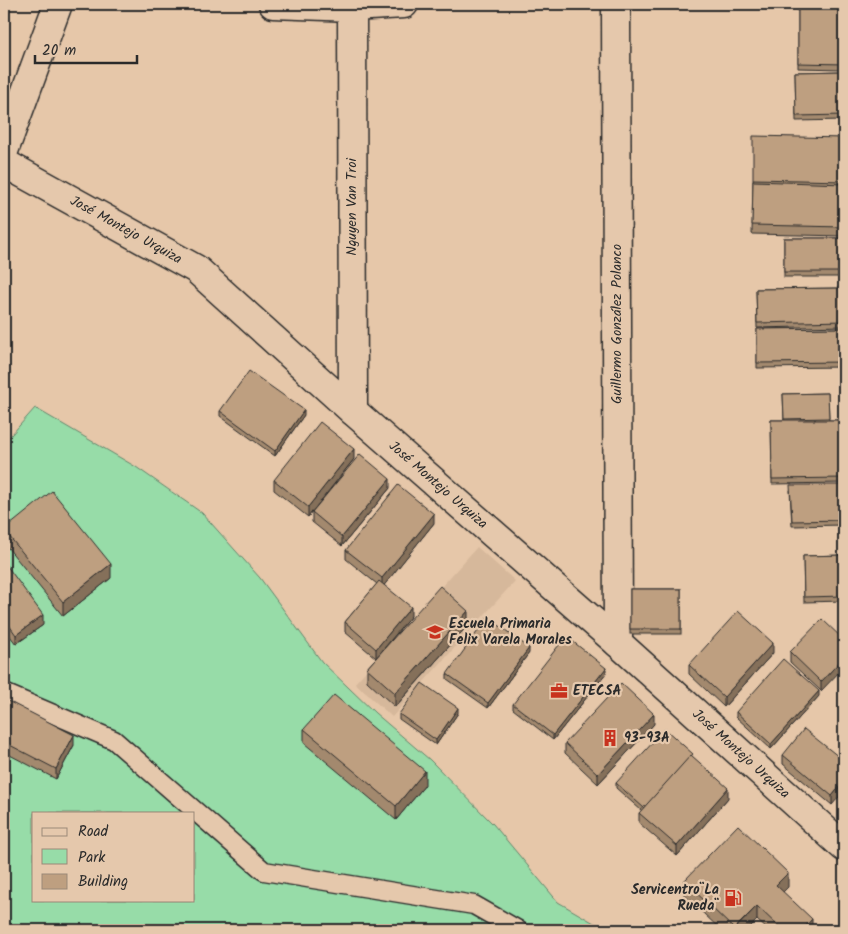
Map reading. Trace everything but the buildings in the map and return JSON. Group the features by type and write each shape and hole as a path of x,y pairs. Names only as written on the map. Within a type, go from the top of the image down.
{"street":[{"path":"4,151 58,4"},
{"path":"274,4 404,4"},
{"name":"Guillermo González Polanco","path":"616,4 618,643"},
{"name":"Nguyen Van Troi","path":"352,5 353,410"},
{"name":"José Montejo Urquiza","path":"4,163 196,269 844,846"}],"lane":[{"path":"4,692 114,740 264,870 474,905 518,930"}],"shaded area":[{"name":"Escuela Primaria Felix Varela Morales","path":"477,547 515,581 392,717 355,683"}],"green space":[{"path":"35,408 136,467 202,513 260,578 322,662 375,713 430,760 493,824 558,902 606,930 4,930 4,443"}],"place":[{"name":"Escuela Primaria Felix Varela Morales","path":"435,632"},
{"name":"ETECSA","path":"559,691"},
{"name":"93-93A","path":"610,738"},
{"name":"Servicentro¨La Rueda¨","path":"733,898"}]}
